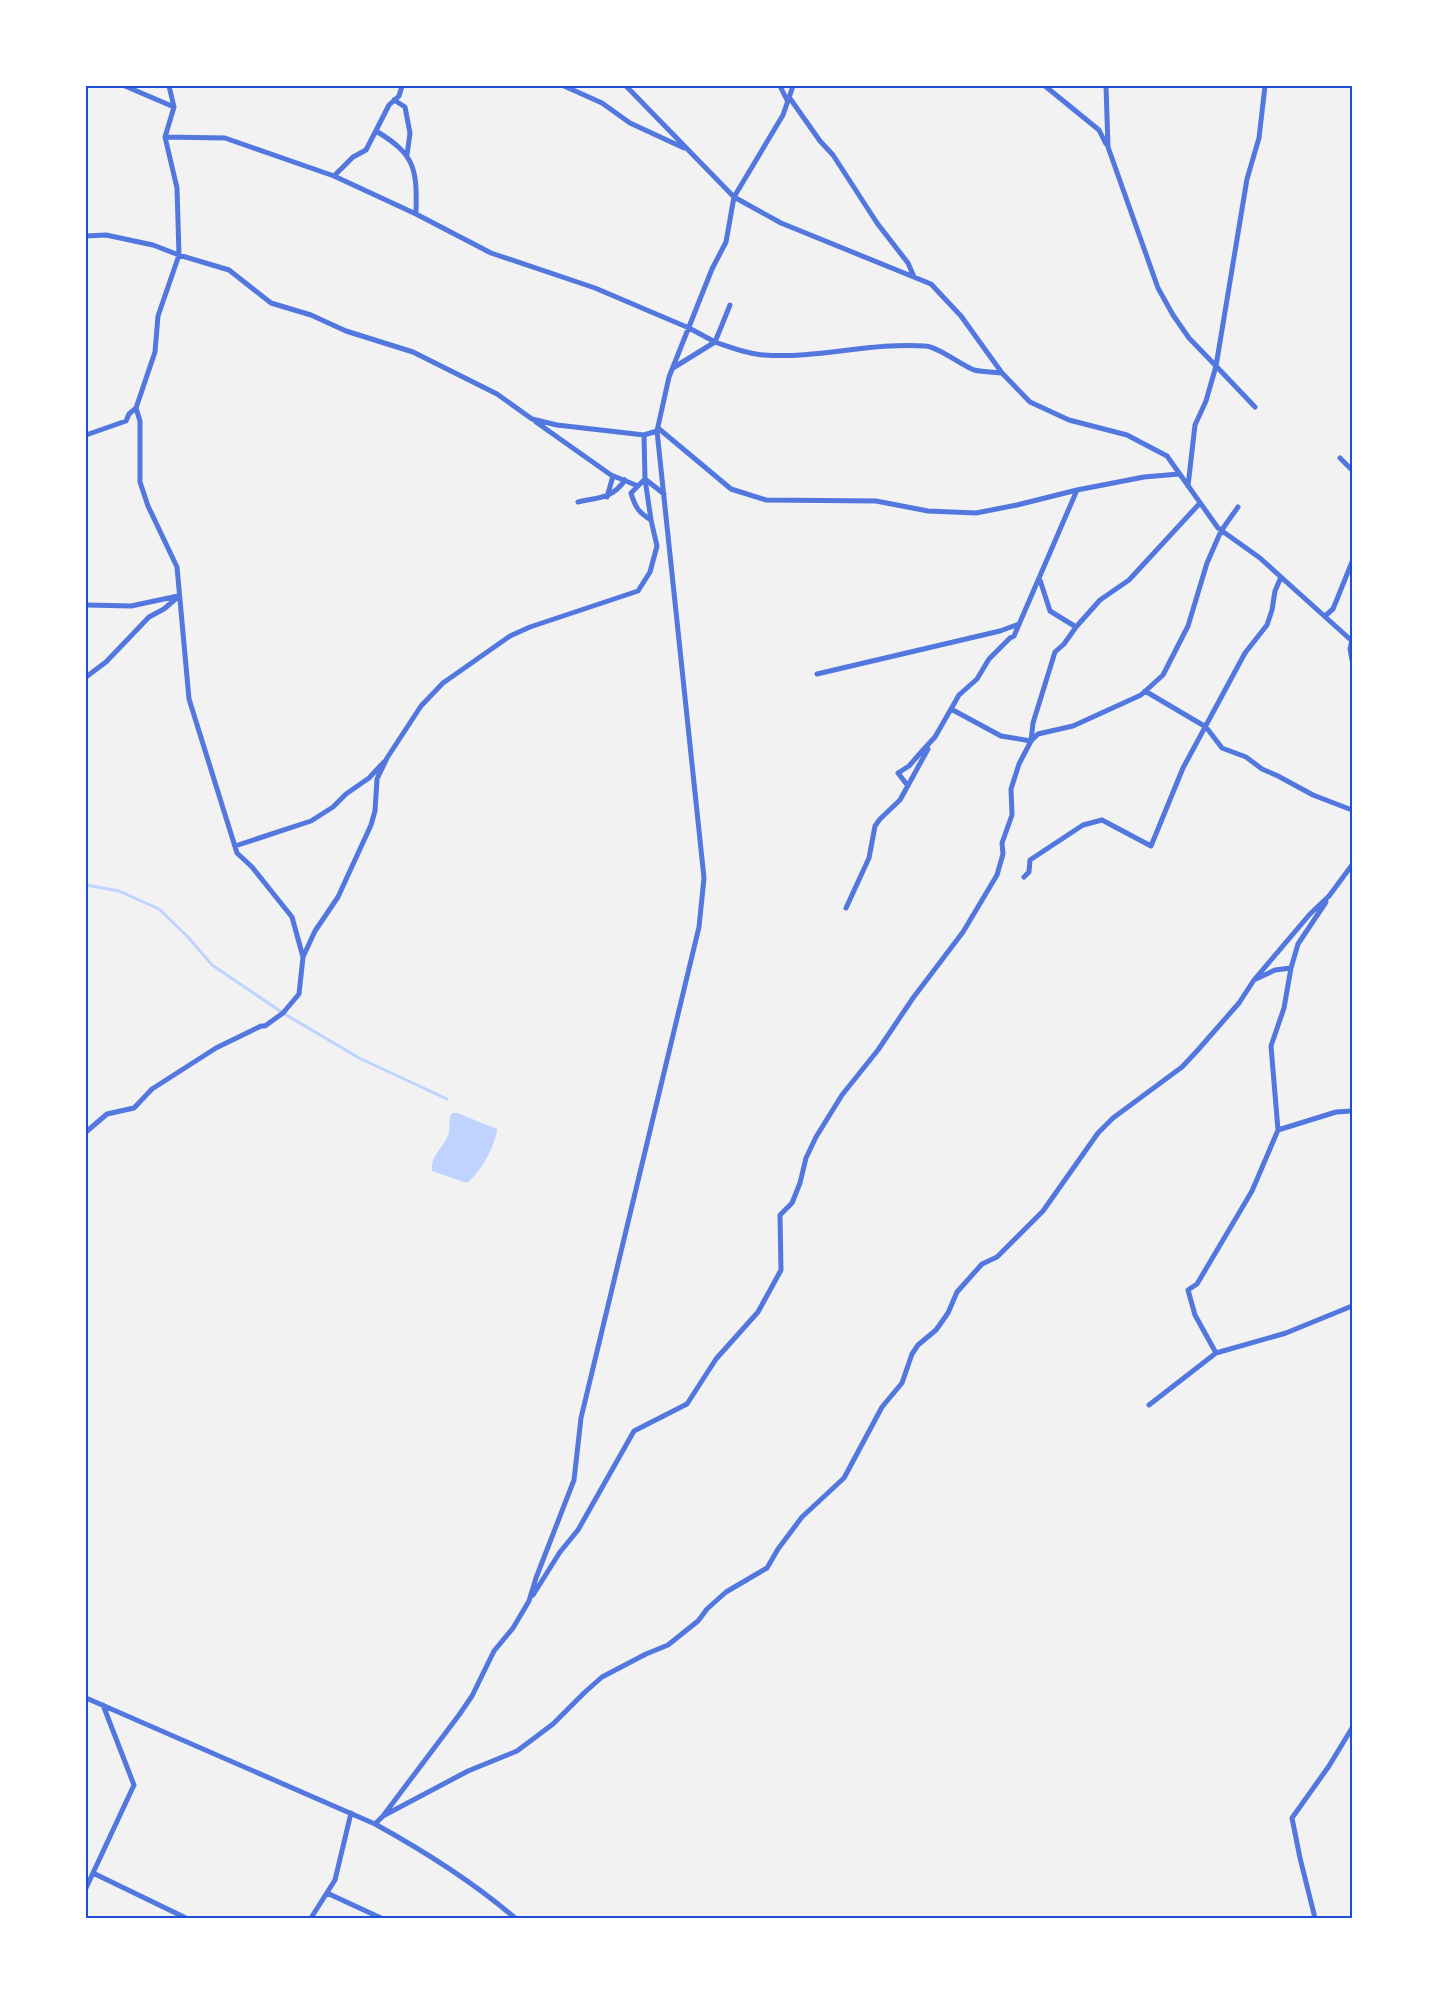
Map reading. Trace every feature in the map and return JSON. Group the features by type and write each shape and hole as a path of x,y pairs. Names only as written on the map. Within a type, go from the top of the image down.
{"street":[{"path":"125,86 174,107"},
{"path":"86,435 126,421 129,414 136,408 155,352 158,316 179,255 177,188 165,137 174,107 169,86"},
{"path":"334,176 353,157 366,150 394,100 399,96 402,86"},
{"path":"564,86 602,103 630,123 688,150"},
{"path":"626,86 734,197 781,223 931,284 962,316 1002,372 1030,402 1069,420 1127,435 1167,456 1221,531 1260,558 1352,640 1350,649 1353,660"},
{"path":"780,86 833,155 878,223 908,263 914,277"},
{"path":"529,1601 574,1480 581,1418 659,1088 680,1010 700,917 704,878 686,720 658,429 673,368 712,269 726,242 734,197 783,115 793,86"},
{"path":"1045,86 1100,130 1158,288 1173,315 1189,338 1255,407"},
{"path":"1106,86 1108,147"},
{"path":"1188,486 1195,425 1206,401 1216,366 1235,259 1246,179 1259,138 1265,86"},
{"path":"394,100 405,107 410,133 407,155"},
{"path":"376,131 393,141 407,155 415,176 416,214"},
{"path":"165,137 225,138 334,176 416,214 491,253 596,288 689,328 714,342 762,355 832,353 890,345 929,346 976,370 1002,372"},
{"path":"86,236 106,235 153,245 229,270 271,303 311,315 346,331 413,352 497,394 613,476 638,486"},
{"path":"673,368 714,342 730,305"},
{"path":"136,408 140,421 140,482 148,506 177,567 189,699 237,853 252,867 292,917 303,957"},
{"path":"532,419 557,425 644,435 658,429"},
{"path":"658,429 731,489 766,500 876,501 928,510 976,513 1144,477 1179,474"},
{"path":"86,1132 107,1114 134,1108 152,1089 216,1048 265,1026 283,1013 299,994 303,957 315,931 338,897 371,825 375,812 378,779 387,758 421,706 444,683 510,636 530,627 638,591 650,572 657,546 645,479 644,435"},
{"path":"1340,458 1353,470"},
{"path":"607,497 613,476"},
{"path":"645,479 664,494"},
{"path":"645,479 632,493 634,505 639,513 651,520"},
{"path":"578,502 607,497 618,489 624,480"},
{"path":"846,908 869,858 875,826 900,800 959,694 977,679 989,658 1014,636 1077,490"},
{"path":"1031,741 1033,723 1055,651 1064,644 1100,600 1129,580 1200,503"},
{"path":"375,1824 472,1696 494,1651 513,1628 560,1552 578,1530 634,1431 687,1404 716,1359 758,1312 781,1270 780,1215 792,1203 816,1137 842,1095 878,1050 913,998 963,932 997,875 1003,854 1002,843 1012,815 1011,789 1019,764 1031,741 1038,734 1073,726 1110,710 1145,691 1163,675 1188,626 1207,563 1221,531 1238,507"},
{"path":"1325,616 1333,609 1353,562"},
{"path":"1345,581 1353,577"},
{"path":"1024,877 1029,872 1030,860 1083,825 1102,820 1151,846 1183,768 1245,653 1267,625 1275,591 1281,578"},
{"path":"1040,580 1050,610 1076,627"},
{"path":"86,605 131,606 179,596"},
{"path":"86,677 106,662 149,617 164,609 179,596"},
{"path":"817,674 1000,631 1019,624"},
{"path":"1145,691 1206,727 1222,748 1246,757 1262,769 1313,795 1353,810"},
{"path":"951,709 1001,736 1031,741"},
{"path":"908,786 898,773 909,766 934,737"},
{"path":"235,846 311,821 333,807 369,777 387,758"},
{"path":"1215,1353 1195,1315 1188,1290 1197,1284 1252,1191 1278,1131 1271,1046 1284,1008 1291,968 1298,944 1329,896 1353,865"},
{"path":"383,1816 468,1771 517,1751 553,1724 602,1677 668,1645 698,1622 707,1609 726,1592 767,1568 802,1517 844,1478 882,1407 902,1383 912,1354 918,1345 936,1330 948,1313 957,1292 982,1264 997,1257 1043,1211 1098,1132 1113,1118 1182,1067 1239,1003 1254,980 1310,914 1329,896"},
{"path":"1254,980 1275,970 1291,968"},
{"path":"1278,1131 1336,1112 1353,1112"},
{"path":"1149,1405 1215,1353 1286,1333 1353,1306"},
{"path":"86,1698 375,1824 411,1844 484,1891 515,1918"},
{"path":"86,1888 134,1785 103,1705"},
{"path":"1316,1918 1292,1818 1353,1728"},
{"path":"311,1918 335,1880 351,1813"},
{"path":"93,1873 186,1918"},
{"path":"327,1893 381,1918"}],"water":[{"path":"452,1113 497,1129 494,1142 486,1158 477,1173 467,1183 432,1171 433,1160 447,1137"}],"waterway":[{"path":"86,885 119,891 159,909 212,965 283,1013 359,1058 447,1099"}]}
